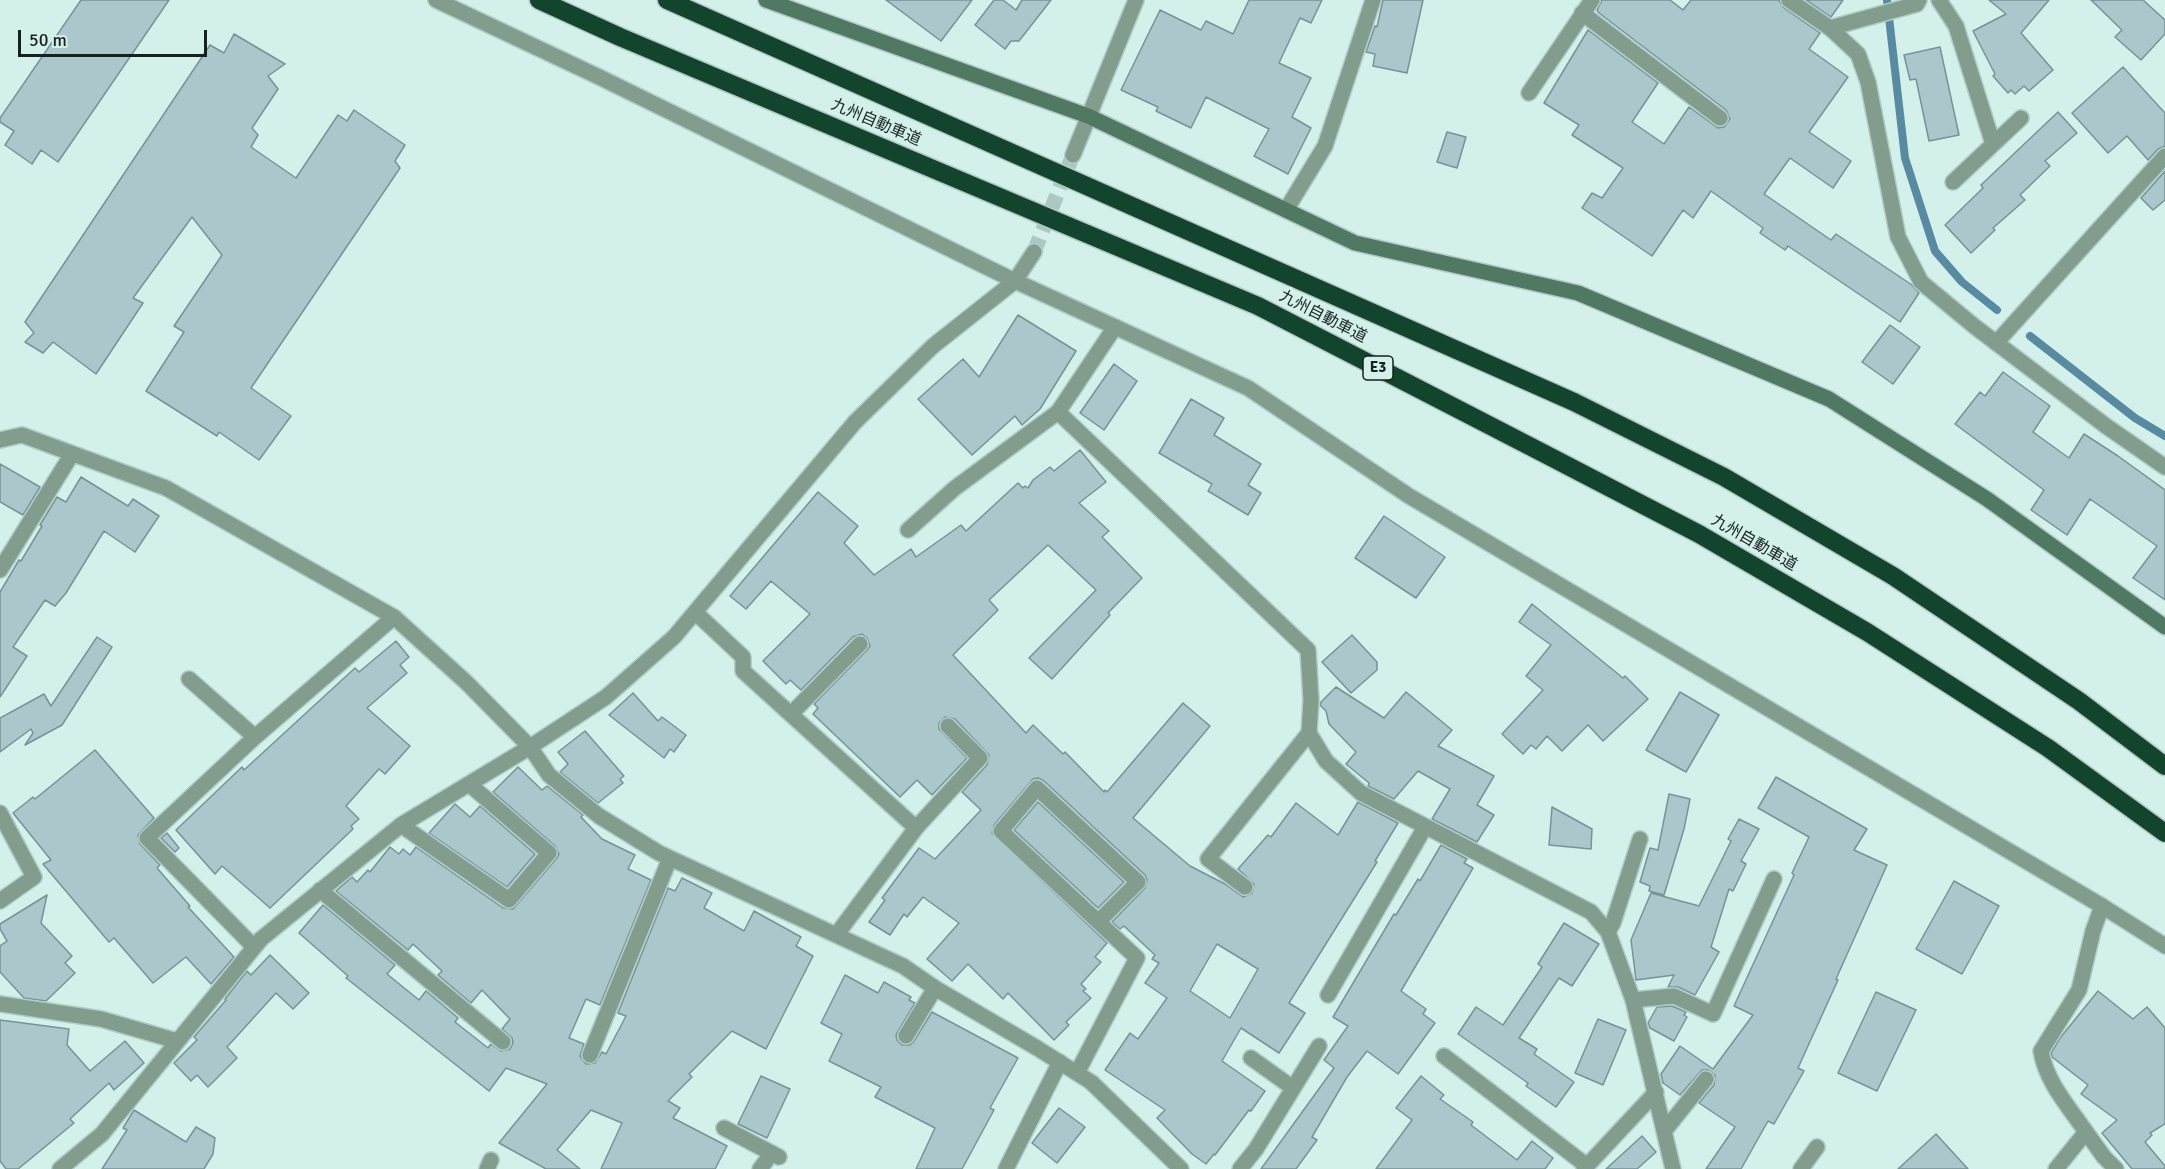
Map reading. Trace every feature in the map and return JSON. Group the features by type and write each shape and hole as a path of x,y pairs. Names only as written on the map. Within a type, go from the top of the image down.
{"highway":[{"name":"九州自動車道","path":"539,0 620,37 1258,306 1709,540 1867,632 2049,748 2165,833"},
{"name":"九州自動車道","path":"667,0 1563,397 1724,477 1893,576 2079,701 2165,766"}],"street":[{"path":"436,0 597,75 1015,281 1248,388 1409,496 2102,906 2165,946"},
{"path":"766,0 1088,116 1355,243 1578,293 1829,399 1987,500 2165,627"},
{"path":"1073,155 1136,0"},
{"path":"1286,210 1325,146 1373,0"},
{"path":"1529,93 1592,0"},
{"path":"1789,0 1830,28 1858,54 1869,82 1898,237 1921,282 1996,343 2106,426 2165,467"},
{"path":"1830,28 1917,4 1919,0"},
{"path":"1939,0 1956,26 1993,144"},
{"path":"1582,13 1720,118"},
{"path":"1953,182 2021,118"},
{"path":"1996,343 2165,156"},
{"path":"60,1169 102,1134 254,947 401,825 530,747 606,697 674,637 855,422 933,346 1015,281 1034,252"},
{"path":"908,530 956,488 1058,412 1114,327"},
{"path":"1058,412 1308,650 1311,700 1309,734 1326,761 1361,793 1591,912 1608,932 1633,1000 1673,1169"},
{"path":"0,440 22,435 166,488 394,617 467,683 530,747 549,775 599,816 670,858 903,966 935,988 1091,1082 1181,1169"},
{"path":"0,570 72,454"},
{"path":"696,613 743,657 743,671 916,828"},
{"path":"254,947 147,838 255,737 394,617"},
{"path":"791,714 860,644"},
{"path":"189,679 255,737"},
{"path":"837,934 916,828 980,758 948,726"},
{"path":"1245,887 1208,859 1309,734"},
{"path":"401,825 508,900 549,853 468,784"},
{"path":"1077,1073 1137,958 1001,831 1037,788 1138,882 1099,921"},
{"path":"0,814 34,877 0,901"},
{"path":"1328,995 1425,827"},
{"path":"1608,932 1640,839"},
{"path":"590,1055 670,858"},
{"path":"1633,1000 1674,996 1713,1014 1774,879"},
{"path":"320,890 503,1042"},
{"path":"2102,906 2093,931 2079,990 2041,1052 2043,1065 2053,1084 2104,1157 2116,1169"},
{"path":"906,1036 935,988"},
{"path":"0,1004 101,1019 177,1041"},
{"path":"1240,1169 1256,1149 1319,1046"},
{"path":"1444,1056 1586,1167 1656,1092"},
{"path":"1251,1058 1293,1088"},
{"path":"1006,1169 1060,1062"},
{"path":"1665,1130 1706,1079"},
{"path":"724,1128 776,1155 760,1169"},
{"path":"2056,1169 2086,1132"},
{"path":"1800,1169 1817,1147"}],"building":[{"path":"81,0 169,0 58,162 41,150 32,164 5,145 14,131 0,122 0,118"},
{"path":"886,0 972,0 941,41"},
{"path":"994,0 1003,0 1016,10 1022,0 1051,0 1019,41 1011,41 1005,49 975,25"},
{"path":"1249,0 1322,0 1311,23 1300,18 1279,63 1311,78 1292,117 1311,128 1288,174 1254,156 1269,129 1206,97 1191,128 1156,111 1158,107 1121,90 1160,10 1201,30 1206,21 1233,34"},
{"path":"1383,0 1423,0 1407,73 1373,66 1375,54 1366,52 1375,26 1377,27"},
{"path":"1602,0 1670,0 1683,10 1691,0 1779,0 1784,8 1820,33 1809,49 1848,77 1809,132 1851,161 1833,188 1790,158 1764,194 1831,240 1836,234 1912,285 1919,293 1900,322 1788,246 1785,250 1760,233 1763,228 1711,191 1693,218 1683,210 1652,256 1582,208 1592,193 1602,198 1623,168 1572,135 1579,125 1544,103 1588,30 1658,83 1632,122 1664,144 1689,107 1718,128 1724,127 1730,119 1726,110 1599,13 1597,10"},
{"path":"1806,0 1843,0 1831,17"},
{"path":"1989,0 2049,0 2021,33 2053,70 2029,91 2024,86 2015,94 2011,90 2008,93 1993,76 1995,74 1973,31 2006,14"},
{"path":"2091,0 2143,0 2165,20 2165,34 2141,60 2115,37 2122,30"},
{"path":"234,34 285,64 268,76 278,89 252,128 258,135 251,147 296,178 338,115 347,121 354,110 405,145 395,161 400,168 251,388 291,416 259,460 219,432 217,436 146,391 184,332 174,326 222,255 192,217 133,298 143,303 96,374 53,342 43,353 25,342 34,333 25,322 210,45 224,53"},
{"path":"1940,47 1959,135 1929,141 1916,79 1910,80 1904,55"},
{"path":"2123,67 2165,113 2165,146 2158,149 2148,160 2127,136 2108,153 2072,113"},
{"path":"2058,112 2077,133 2045,161 2050,166 2020,195 2025,200 1993,228 1995,230 1971,253 1945,225 1983,188 1981,185"},
{"path":"1447,132 1466,137 1457,168 1437,162"},
{"path":"2165,171 2165,200 2153,210 2141,198"},
{"path":"1018,315 1076,351 1040,409 1022,425 1015,416 972,455 918,399 963,359 979,377"},
{"path":"1890,325 1920,347 1893,384 1862,362"},
{"path":"1114,364 1137,381 1104,430 1080,413"},
{"path":"2003,372 2050,406 2033,432 2069,458 2084,434 2165,490 2165,600 2133,578 2157,546 2090,499 2067,535 2031,510 2044,490 1955,424 1980,392 1985,396"},
{"path":"1191,399 1224,418 1214,435 1261,464 1248,485 1261,493 1248,515 1208,491 1212,484 1159,453"},
{"path":"1080,450 1106,482 1079,503 1109,531 1102,537 1142,578 1108,613 1110,615 1052,679 1029,658 1096,590 1048,545 989,600 998,610 953,655 1026,733 1033,725 1063,754 1065,752 1104,792 1105,790 1107,792 1183,703 1210,726 1133,818 1190,866 1225,884 1243,897 1252,893 1254,884 1238,869 1268,835 1271,837 1296,803 1338,835 1358,802 1398,823 1375,861 1377,862 1289,1003 1305,1013 1279,1053 1241,1028 1222,1061 1265,1091 1206,1164 1192,1154 1157,1118 1165,1110 1105,1070 1130,1033 1138,1039 1167,998 1145,983 1159,963 1152,959 1155,955 1124,926 1120,929 1112,922 1145,888 1147,880 1145,875 1044,781 1038,778 1033,779 994,825 992,833 1107,943 1095,957 1101,962 1081,984 1086,989 1083,991 1091,998 1066,1022 1069,1025 1054,1040 1008,993 1003,999 968,964 952,981 927,959 959,923 923,897 907,917 904,914 890,935 869,922 885,900 882,898 919,848 935,859 981,810 962,792 987,765 989,755 955,719 945,717 939,723 939,729 967,758 932,795 917,780 900,797 813,714 818,708 814,704 870,646 867,638 862,634 853,637 801,690 790,680 786,684 763,661 810,614 771,581 746,609 730,596 818,492 858,526 844,543 874,575 911,549 916,557 961,525 966,531 1018,483 1023,488 1025,486 1028,488 1033,480 1050,467 1054,471","holes":["1217,944 1258,969 1230,1018 1190,991"]},
{"path":"0,464 40,487 23,515 0,502"},
{"path":"81,477 128,506 133,499 159,516 135,552 104,531 66,593 55,606 45,600 13,647 27,656 0,697 0,592 42,526 40,525 57,497 66,502"},
{"path":"1384,516 1445,557 1416,598 1355,558"},
{"path":"1532,604 1623,678 1625,676 1648,699 1603,741 1588,725 1562,751 1547,736 1536,749 1531,745 1523,754 1502,734 1543,690 1526,676 1551,645 1519,622"},
{"path":"1352,635 1377,662 1377,670 1351,693 1322,662"},
{"path":"97,637 112,647 62,725 25,745 33,733 31,729 0,752 0,718 44,694 51,706"},
{"path":"396,641 409,657 400,665 407,673 367,708 410,746 385,774 379,769 346,806 359,819 351,826 353,829 270,908 222,866 215,874 176,830 242,767 244,770 355,668 359,672"},
{"path":"1336,687 1384,718 1406,692 1452,730 1438,746 1494,776 1477,805 1494,815 1477,842 1432,819 1450,789 1418,771 1394,799 1368,786 1369,783 1346,764 1356,752 1329,724 1326,711 1320,705"},
{"path":"1680,692 1719,715 1686,772 1646,750"},
{"path":"633,693 658,721 662,717 686,735 674,752 670,749 664,758 609,715"},
{"path":"585,731 624,776 620,779 623,783 598,803 560,772 568,764 558,752"},
{"path":"95,750 154,818 138,835 140,844 160,865 157,868 190,906 188,907 234,957 211,984 186,957 153,983 114,938 109,942 43,864 51,860 13,813 33,797 35,799"},
{"path":"518,767 542,790 547,786 583,815 581,817 602,839 635,855 628,869 651,880 600,1005 586,999 569,1038 584,1044 580,1056 586,1064 595,1063 602,1052 606,1054 626,1016 618,1013 668,888 675,891 682,878 712,893 704,908 744,931 754,911 801,937 796,946 813,956 766,1049 732,1031 689,1074 692,1077 668,1101 680,1108 673,1118 727,1146 715,1169 601,1169 622,1123 591,1110 557,1150 580,1169 546,1169 499,1143 547,1084 506,1068 489,1091 346,978 348,976 299,933 323,905 395,965 387,974 419,1000 426,991 458,1018 455,1022 488,1048 491,1044 501,1051 510,1049 513,1043 512,1038 502,1029 510,1019 482,990 471,1003 438,975 442,971 413,944 408,950 336,891 352,877 357,882 368,870 370,872 390,847 399,854 403,849 410,855 416,847 503,908 513,909 559,854 555,846 493,792"},
{"path":"1776,777 1867,829 1854,850 1887,865 1798,1068 1804,1071 1774,1124 1768,1121 1741,1169 1706,1169 1735,1127 1699,1103 1714,1085 1715,1075 1708,1070 1702,1070 1680,1095 1663,1083 1661,1074 1680,1046 1713,1069 1753,1015 1734,1006 1809,837 1758,808"},
{"path":"1669,794 1690,799 1684,829 1664,895 1649,891 1650,886 1640,882 1650,848 1658,850"},
{"path":"1038,802 1124,882 1098,908 1014,830"},
{"path":"455,804 470,817 480,806 535,854 507,887 429,833"},
{"path":"1552,807 1592,829 1591,849 1549,845"},
{"path":"1739,819 1759,829 1741,861 1746,864 1733,891 1729,889 1711,947 1719,952 1695,995 1678,987 1668,987 1674,975 1636,980 1631,940 1651,893 1699,906 1731,841 1728,839"},
{"path":"167,833 179,848 175,852 161,838"},
{"path":"1441,845 1467,859 1464,863 1473,868 1401,991 1426,1009 1423,1014 1435,1023 1398,1074 1367,1051 1347,1077 1312,1137 1317,1140 1296,1169 1261,1169 1334,1068 1324,1060 1348,1026 1333,1017 1394,914 1396,915 1418,879 1420,881"},
{"path":"1954,881 1999,906 1962,974 1916,949"},
{"path":"47,895 41,923 72,956 65,963 75,973 46,1001 24,998 0,972 0,946 7,941 0,929 0,924"},
{"path":"1564,923 1599,944 1572,986 1559,978 1519,1038 1537,1049 1534,1054 1574,1082 1556,1107 1526,1086 1528,1083 1458,1034 1476,1007 1503,1025 1542,967 1538,964"},
{"path":"270,955 309,993 293,1009 276,993 227,1047 237,1058 208,1087 197,1075 191,1081 174,1063 197,1040 194,1037 247,971 251,975"},
{"path":"845,975 878,993 884,982 911,997 909,1000 915,1003 896,1035 902,1045 910,1045 914,1041 932,1012 1018,1058 990,1108 994,1110 962,1169 916,1169 935,1128 875,1097 881,1087 829,1061 842,1034 821,1023"},
{"path":"2098,991 2133,1019 2147,1007 2165,1028 2165,1124 2150,1133 2152,1135 2145,1142 2165,1169 2132,1169 2102,1133 2117,1120 2081,1094 2088,1085 2052,1057 2051,1053 2060,1038"},
{"path":"1876,992 1916,1010 1877,1091 1838,1073"},
{"path":"1672,1006 1686,1012 1684,1015 1687,1017 1674,1041 1650,1028 1648,1023 1657,1007"},
{"path":"1598,1019 1626,1030 1603,1085 1575,1073"},
{"path":"0,1020 69,1029 67,1045 90,1071 125,1041 144,1063 114,1090 109,1083 70,1119 74,1123 18,1169 6,1169 0,1161"},
{"path":"761,1076 790,1089 767,1138 738,1124"},
{"path":"1421,1076 1444,1095 1440,1099 1473,1122 1471,1125 1517,1160 1532,1141 1553,1158 1545,1169 1376,1169 1412,1120 1396,1108"},
{"path":"1059,1108 1085,1127 1057,1163 1032,1143"},
{"path":"134,1110 186,1142 196,1127 215,1138 213,1154 204,1169 102,1169 127,1130 123,1128"},
{"path":"1936,1134 1968,1169 1898,1169"},
{"path":"1642,1136 1656,1152 1637,1169 1606,1169"}],"waterway":[{"path":"1887,0 1905,158 1935,251 1962,282 1997,310"},
{"path":"2030,336 2135,418 2165,436"}],"tunnel":[{"path":"1034,252 1073,155"}]}
